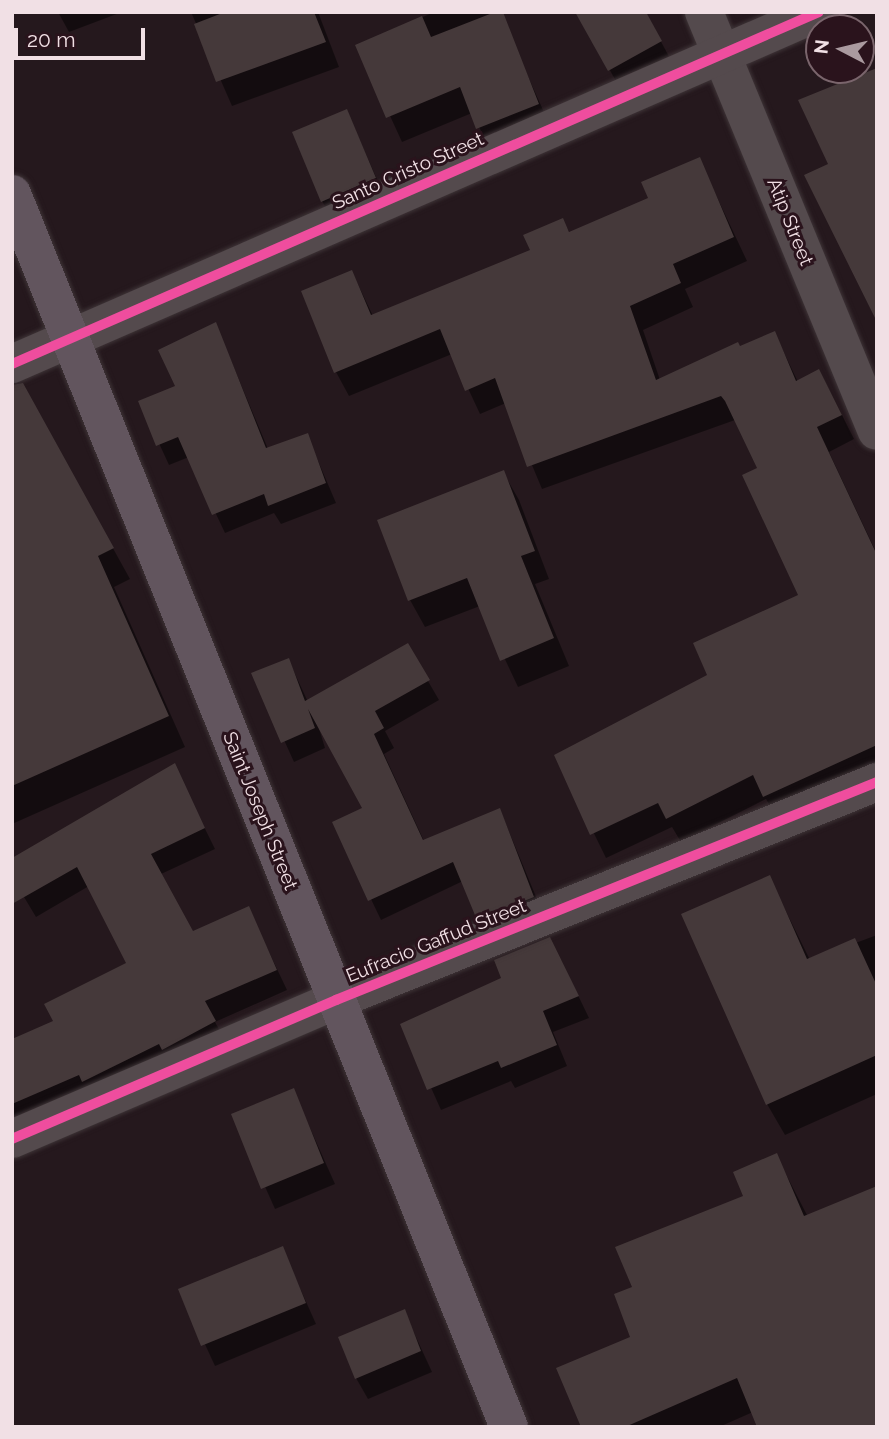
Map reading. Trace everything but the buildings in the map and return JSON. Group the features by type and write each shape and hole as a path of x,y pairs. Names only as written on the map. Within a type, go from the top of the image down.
{"main road":[{"name":"Saint Joseph Street","path":"12,194 509,1427"}],"street":[{"name":"Atip Street","path":"704,12 877,431"},
{"name":"Santo Cristo Street","path":"12,363 721,52 819,12"},
{"name":"Eufracio Gaffud Street","path":"12,1139 336,1000 877,782"}],"cycle path":[{"path":"12,364 819,12"},
{"path":"12,1139 336,1000 877,782"}]}
